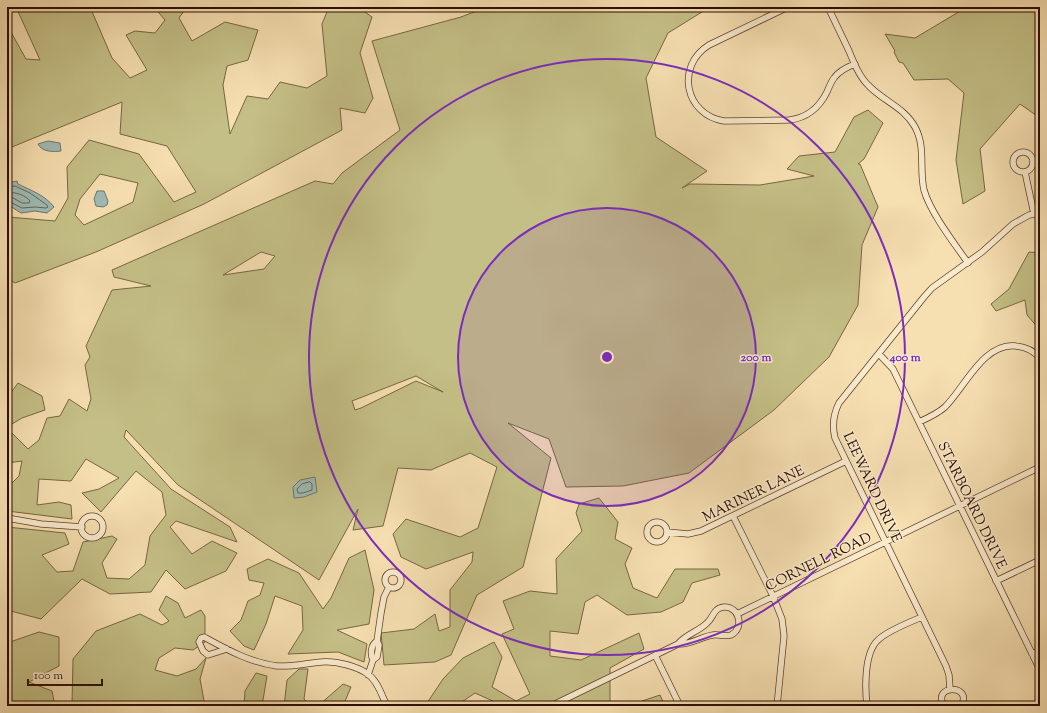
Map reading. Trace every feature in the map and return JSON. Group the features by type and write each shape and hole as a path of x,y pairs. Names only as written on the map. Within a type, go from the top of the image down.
{"street":[{"path":"788,7 709,45 698,54 691,66 689,84 693,99 702,111 724,121 789,120 798,118 807,115 816,108 822,101 834,77 842,70 854,64"},
{"path":"828,7 854,64 864,81 872,89 907,115 915,127 920,137 922,149 922,175 927,198 933,210 968,263"},
{"path":"1025,172 1037,214"},
{"name":"LEEWARD DRIVE","path":"950,689 949,675 946,666 846,461 834,434 833,421 839,403 927,293 991,245 1013,224 1025,217 1037,214"},
{"path":"919,422 933,416 945,406 983,360 994,351 1007,346 1020,346 1028,349 1040,358"},
{"name":"STARBOARD DRIVE","path":"879,354 893,369 1040,670"},
{"name":"MARINER LANE","path":"667,532 681,534 695,533 846,461"},
{"name":"CORNELL ROAD","path":"737,614 1040,467"},
{"path":"733,516 781,614 784,632 777,706"},
{"path":"7,518 40,524 82,527"},
{"path":"996,581 1040,560"},
{"path":"368,675 373,660 377,657 379,646 377,641 382,608 388,587"},
{"path":"551,706 678,644 686,636 706,625 710,621 713,613 718,609 725,607 729,608 737,614 739,618 739,625 735,632 730,635 712,635 690,644 678,644"},
{"path":"867,706 867,670 870,652 873,646 884,636 922,617"},
{"path":"227,649 208,655 203,651 199,642 201,638 204,637 227,649 266,664 289,666 335,662 348,665 368,675 378,687 387,706"},
{"path":"1032,654 1040,650"},
{"path":"655,655 680,706"},
{"path":"944,706 942,696 945,691 950,689 958,690 962,695 963,700 961,706"}],"shaded area":[{"path":"16,7 90,7 112,58 130,78 147,70 126,35 135,31 155,33 165,20 154,7 187,7 179,18 192,41 225,22 258,30 248,60 227,66 223,85 230,134 247,96 268,99 280,82 307,88 327,76 322,24 329,7 358,7 372,17 360,53 373,98 365,113 340,108 342,130 204,204 96,252 15,283 7,278 7,215 8,217 55,221 68,198 67,167 89,140 139,154 174,202 196,192 167,146 120,134 122,102 7,149 7,65 9,64 7,59 7,25 26,59 40,60","holes":["100,174 138,183 133,202 84,225 75,215 80,199"]},
{"path":"487,7 710,7 668,33 646,78 656,137 707,171 682,188 690,184 760,185 814,176 787,169 799,156 835,152 854,117 868,110 883,123 864,159 858,164 860,164 878,207 862,245 858,305 829,357 774,410 689,473 623,486 566,487 549,439 508,423 551,458 523,567 477,595 451,655 435,662 384,665 381,633 414,629 435,614 439,631 450,627 450,590 472,562 473,552 426,569 401,557 393,534 406,519 460,537 478,528 497,467 470,453 431,470 398,468 383,526 353,530 358,509 319,580 178,485 126,430 124,437 171,489 230,527 237,542 176,521 170,527 192,554 212,541 237,553 226,571 185,589 166,570 151,592 110,594 82,579 41,619 7,610 7,527 65,533 69,544 42,555 57,572 73,571 83,542 112,536 117,539 102,563 107,578 129,579 145,565 150,536 166,515 162,492 136,471 101,512 82,493 99,489 119,478 86,459 71,481 39,479 37,505 59,502 71,505 72,519 7,511 7,488 19,476 22,461 7,463 7,428 28,449 39,440 47,418 60,416 69,399 87,411 91,399 85,365 90,357 86,346 112,290 151,286 114,277 112,270 315,181 333,184 342,173 400,130 372,41 461,17","holes":["261,252 275,256 264,269 223,275","416,376 443,392 416,381 355,410 352,401"]},
{"path":"967,7 1040,7 1040,118 1020,104 980,149 985,191 963,204 956,160 964,93 948,79 914,80 903,63 899,62 894,52 895,51 885,34 915,38"},
{"path":"1029,252 1040,253 1040,330 1027,315 1025,300 996,311 991,304 1009,289"},
{"path":"18,383 42,396 45,410 22,418 7,427 7,398"},
{"path":"599,498 618,522 615,539 632,548 625,564 633,588 657,598 675,569 718,569 720,575 692,583 683,602 661,612 627,615 597,595 585,602 578,634 550,631 550,656 581,660 639,633 644,649 610,668 610,706 491,706 495,702 475,693 456,706 431,706 427,703 443,679 463,658 494,642 502,657 492,687 516,701 530,694 502,634 514,629 503,601 530,591 557,594 556,559 582,531 576,513 579,504"},
{"path":"365,550 374,590 369,624 337,630 367,644 364,662 338,652 288,654 303,630 302,606 275,596 266,624 254,650 244,646 230,631 241,620 248,601 260,595 264,583 249,580 247,569 268,559 299,573 323,609 331,598 349,558"},
{"path":"166,596 178,603 185,618 201,610 205,616 205,642 193,650 175,648 159,658 155,670 177,676 196,669 206,658 200,679 205,706 74,706 72,704 73,659 96,631 140,614 162,625 169,621 159,610"},
{"path":"39,632 59,637 59,666 29,682 52,691 55,706 7,706 7,643"},
{"path":"299,669 308,669 304,699 311,706 284,706 287,680"},
{"path":"256,673 267,676 262,706 244,706 245,691"},
{"path":"343,684 351,687 343,706 318,706"},
{"path":"660,695 665,706 610,706 630,705"}],"water":[{"path":"48,141 60,143 61,151 45,150 38,144"},
{"path":"17,181 18,184 42,196 54,207 47,213 35,211 21,213 7,204 7,183"},
{"path":"97,191 104,191 108,201 107,205 103,207 96,206 94,199"},
{"path":"315,477 317,492 304,497 294,498 293,487 300,480"}]}
